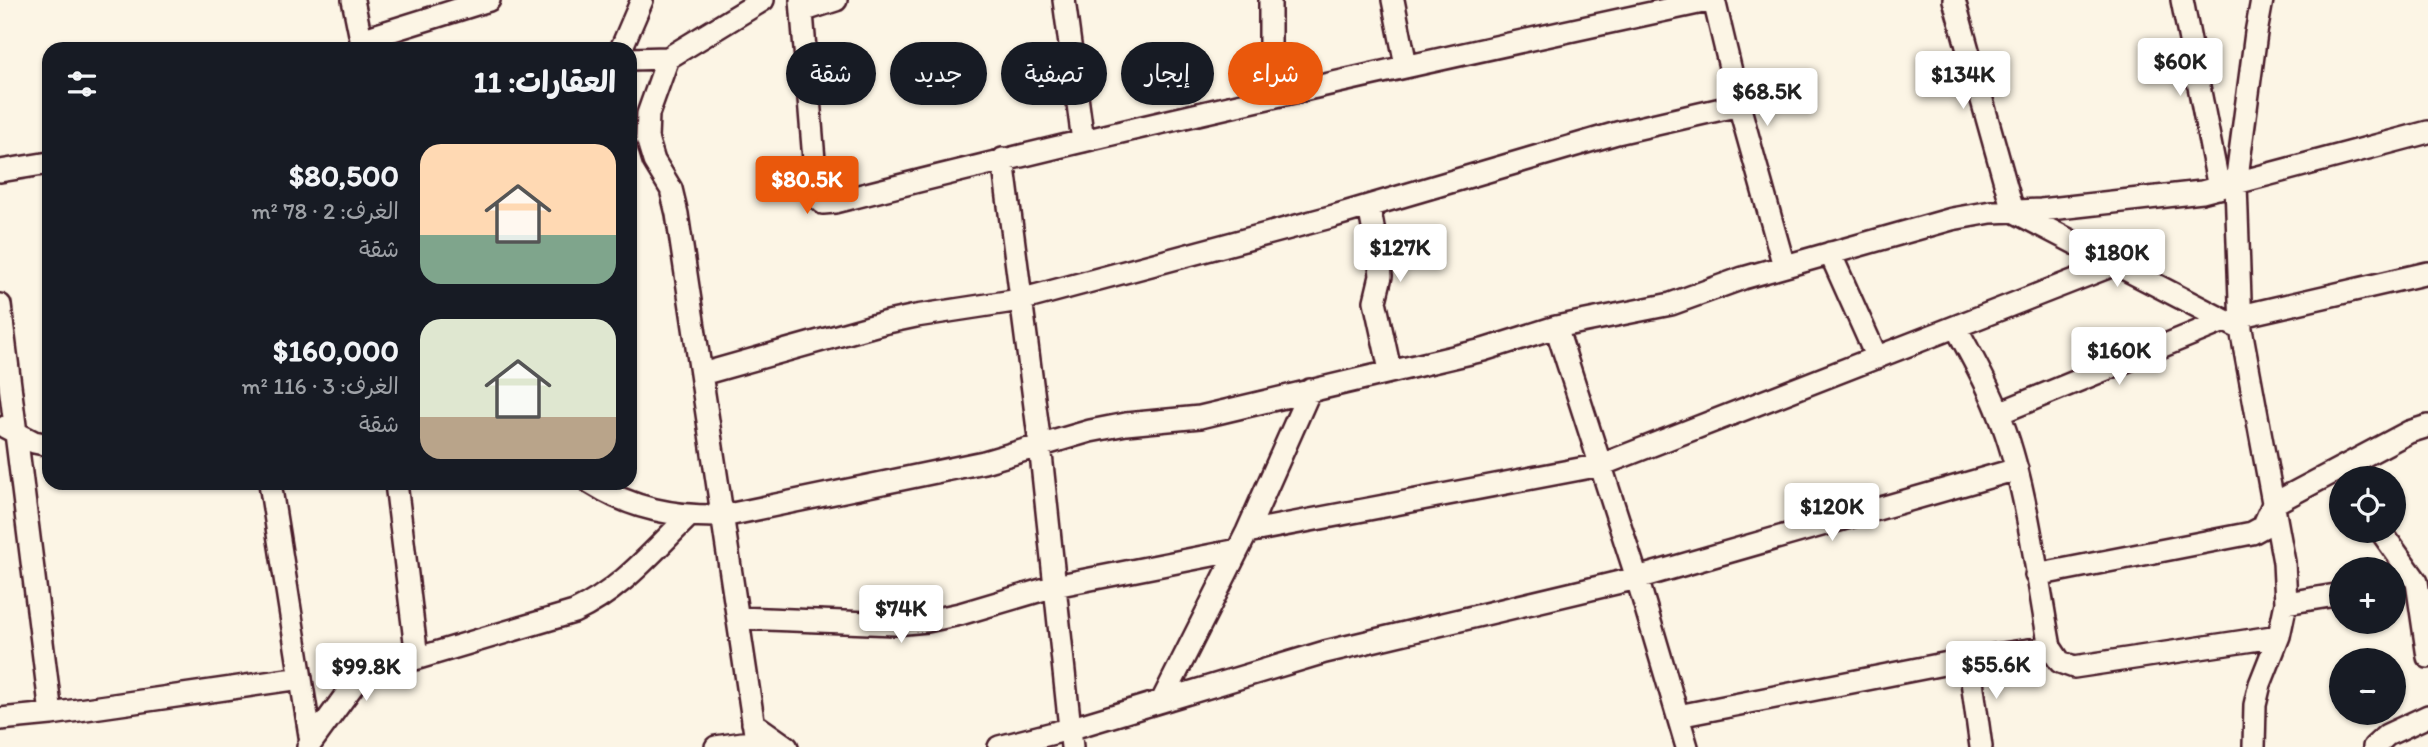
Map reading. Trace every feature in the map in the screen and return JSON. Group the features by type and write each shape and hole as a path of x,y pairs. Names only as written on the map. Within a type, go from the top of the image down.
{"street":[{"path":"353,0 362,42"},
{"path":"368,42 489,0"},
{"path":"624,42 642,0"},
{"path":"637,59 668,58 763,0"},
{"path":"836,0 802,5 817,197 823,203 1233,105"},
{"path":"1064,0 1083,141"},
{"path":"1270,0 1270,42"},
{"path":"1393,0 1406,65"},
{"path":"1323,84 1713,0 1738,105 1784,266"},
{"path":"1954,0 2013,211 2236,322"},
{"path":"2182,0 2227,186 2236,322 2284,562 2286,603 2279,636 2260,684 2255,705 2254,747"},
{"path":"2227,186 2262,0"},
{"path":"668,58 648,114 647,138 654,161 671,189 677,214 755,737"},
{"path":"702,374 905,318 1020,300 1369,206 1617,133 1738,105"},
{"path":"604,490 627,502 655,511 688,516 723,516 984,462 1090,430 1200,417 1483,350 1556,327 1671,304 1743,278 1952,219 1991,212 2143,199 2227,186 2428,132"},
{"path":"1003,159 1040,445 1070,738"},
{"path":"0,171 42,164"},
{"path":"1369,206 1381,276 1375,301 1390,370"},
{"path":"1830,253 1877,358"},
{"path":"738,618 894,624 960,614 1055,586 1243,541 1601,465 2116,264"},
{"path":"1999,413 2236,322 2428,273"},
{"path":"0,305 5,429 51,715"},
{"path":"1556,327 1637,578 1687,747"},
{"path":"1956,327 1999,413 2017,470 2050,647 2060,662 2074,667 2279,636"},
{"path":"1162,701 1243,541 1310,390"},
{"path":"2353,466 2409,432 2428,426"},
{"path":"5,429 42,444"},
{"path":"999,747 1070,738 1162,701 1325,652 1637,578 2017,470"},
{"path":"2036,575 2252,533 2263,527 2273,503 2329,479"},
{"path":"272,490 310,745"},
{"path":"397,490 417,658"},
{"path":"310,745 354,684 371,672 574,612 595,602 618,586 688,516"},
{"path":"2391,543 2423,582 2428,657"},
{"path":"2286,603 2329,596"},
{"path":"1678,716 1969,659 2050,647"},
{"path":"1969,659 1981,747"},
{"path":"0,719 51,715 301,678"},
{"path":"2374,747 2387,735 2410,722 2428,716"},
{"path":"716,747 755,737 787,747"}]}
